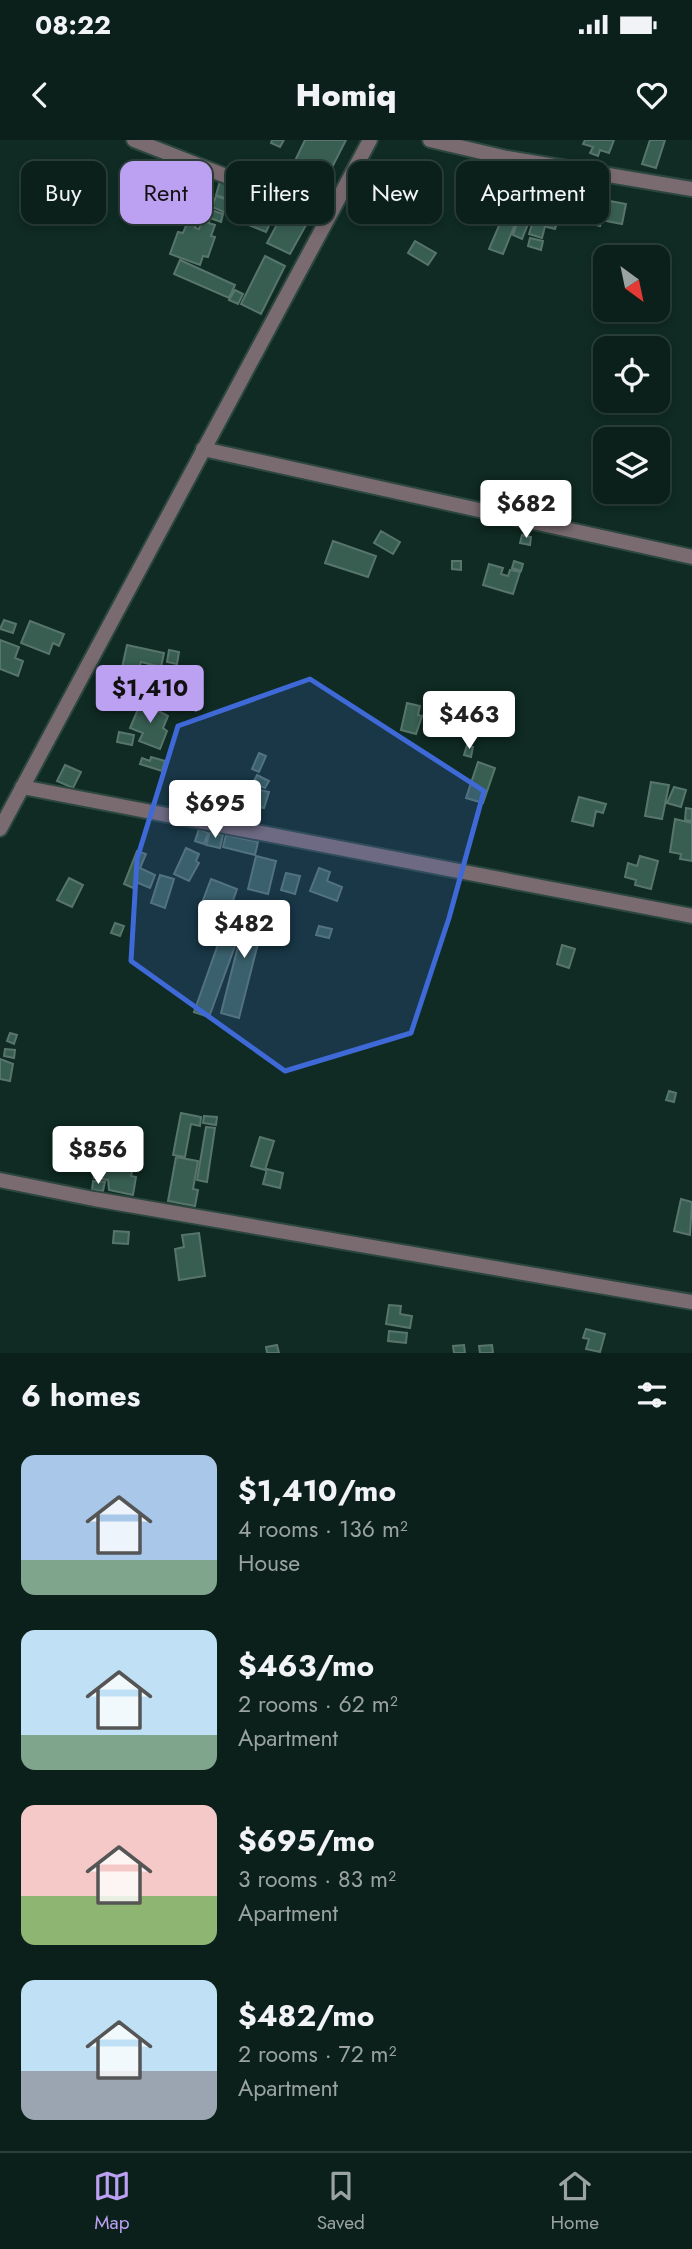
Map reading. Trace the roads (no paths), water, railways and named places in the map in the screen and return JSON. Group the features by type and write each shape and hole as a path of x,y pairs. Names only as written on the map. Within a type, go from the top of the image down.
{"street":[{"path":"134,140 226,176"},
{"path":"334,205 370,140"},
{"path":"430,140 507,158 692,189"},
{"path":"0,829 324,224"},
{"path":"204,449 692,557"},
{"path":"22,787 692,916"},
{"path":"0,1180 108,1202 692,1302"}]}
